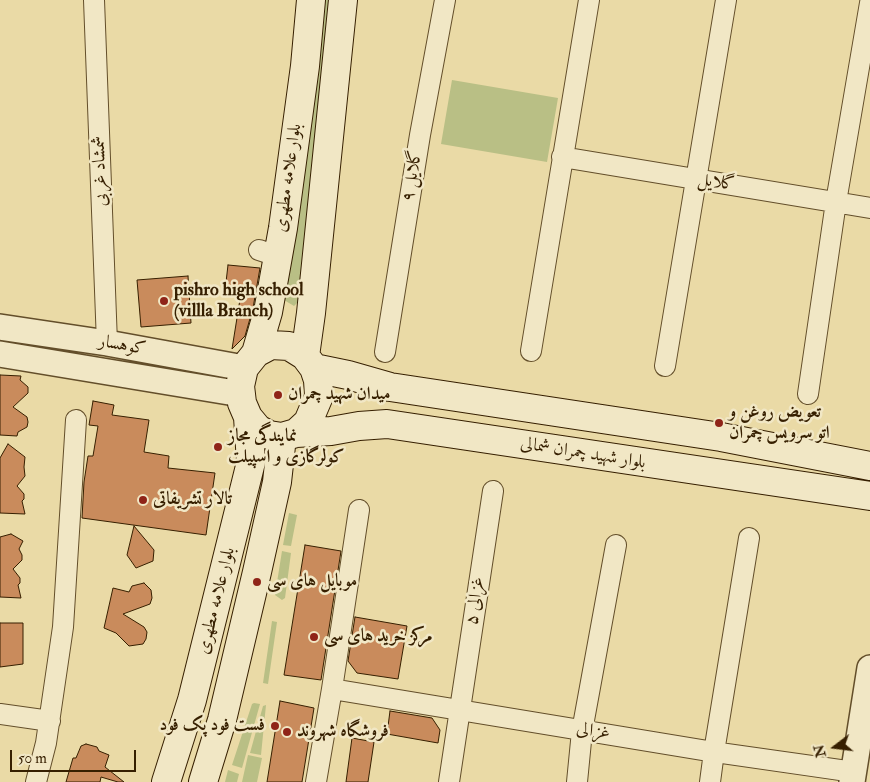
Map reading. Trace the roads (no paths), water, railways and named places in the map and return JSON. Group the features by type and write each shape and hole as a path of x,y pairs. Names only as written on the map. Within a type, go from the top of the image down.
{"main road":[{"name":"بلوار علامه مطهری","path":"166,782 192,700 251,462 247,383 268,312 269,247 305,66 312,0"},
{"name":"بلوار علامه مطهری","path":"310,362 311,314 343,0"},
{"path":"271,345 289,346 310,362 318,380 319,396 308,422 289,435 269,435 258,429 247,383 271,345"},
{"name":"بلوار شهید چمران شمالی","path":"310,362 390,387 721,437 870,466"},
{"path":"387,424 376,417 373,404 378,393 390,387"},
{"name":"بلوار شهید چمران شمالی","path":"289,435 387,424 870,496"},
{"name":"بلوار علامه مطهری","path":"203,782 222,720 289,435"}],"street":[{"name":"شمشاد غربی","path":"94,0 107,343"},
{"name":"گلایل ۹","path":"386,352 420,135 445,0"},
{"path":"531,351 589,0"},
{"path":"665,366 726,0"},
{"path":"808,394 836,202 870,3"},
{"name":"گلایل","path":"562,157 870,208"},
{"name":"کوهسار","path":"0,327 107,343 247,383"},
{"name":"کوهسار","path":"0,354 247,383"},
{"path":"36,782 50,721 63,627 76,420"},
{"name":"غزالی ۵","path":"448,782 493,491"},
{"path":"316,782 359,510"},
{"path":"710,782 749,538"},
{"path":"577,782 582,731 616,545"},
{"path":"853,777 870,668"},
{"name":"غزالی","path":"332,689 714,752 853,777"},
{"path":"0,714 50,721"}],"place":[{"name":"pishro high school (villla Branch)","path":"164,301"},
{"name":"میدان شهید چمران","path":"278,395"},
{"name":"تعویض روغن و اتو سرویس چمران","path":"719,423"},
{"name":"نمایندگی مجاز کولرگازی و اسپیلت","path":"218,447"},
{"name":"تالار تشریفاتی","path":"143,500"},
{"name":"موبایل های سی","path":"257,582"},
{"name":"مرکز خرید های سی","path":"314,637"},
{"name":"فست فود پک فود","path":"275,726"},
{"name":"فروشگاه شهروند","path":"287,732"}]}
